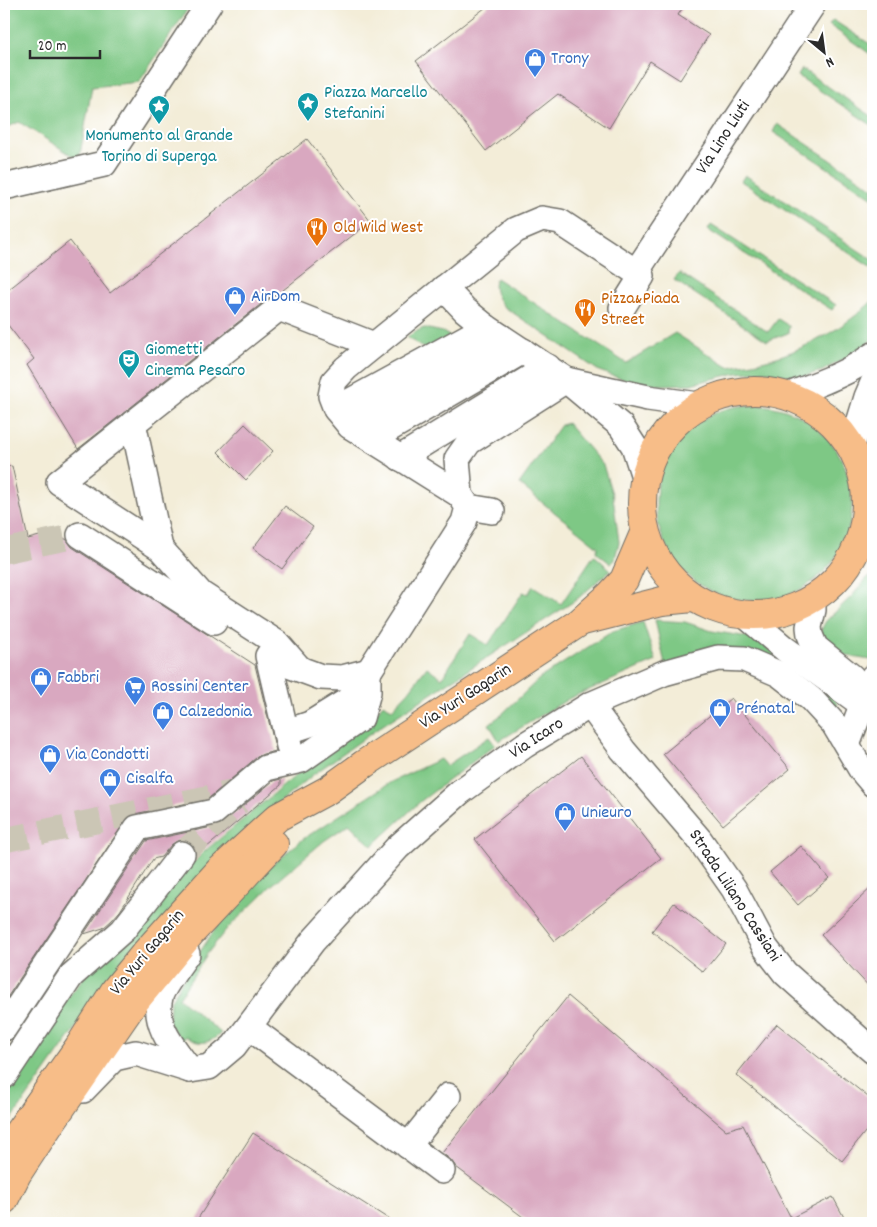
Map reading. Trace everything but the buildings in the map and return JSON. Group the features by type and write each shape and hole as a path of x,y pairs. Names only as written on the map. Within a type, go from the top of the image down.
{"main road":[{"path":"758,390 789,395 814,407 835,424 852,446 869,483 866,517 856,550 837,579 826,590 813,599 792,609 768,615 745,615 718,610 693,598 672,580 655,558 645,531 641,504 644,477 655,448 674,424 698,405 727,393 735,392 758,390"},
{"name":"Via Yuri Gagarin","path":"4,1152 78,1048 115,990 146,952 219,871 278,817 328,790 364,764 580,622 624,580 645,531"},
{"path":"837,579 873,561"},
{"name":"Via Yuri Gagarin","path":"580,622 662,601 693,598"},
{"name":"Via Yuri Gagarin","path":"4,1200 17,1174 50,1124 135,1002 191,933 256,862 328,790"}],"street":[{"path":"4,187 104,164 209,4"},
{"name":"Via Lino Liuti","path":"622,308 639,274 812,4"},
{"path":"473,505 400,458 343,417 331,396 334,381 346,368 516,230 542,219 560,222 639,274"},
{"path":"444,288 465,310 557,374 621,426 634,446 644,477"},
{"path":"299,668 277,643 201,594 160,548 59,482 278,308 374,345"},
{"path":"343,417 494,332"},
{"path":"372,439 523,351"},
{"path":"789,395 823,382 863,362 873,354"},
{"path":"268,656 287,739 347,702 360,688 369,671 440,574 473,505 457,459 470,442 557,374"},
{"path":"400,458 557,374 648,398 698,405"},
{"path":"852,446 873,383"},
{"path":"133,423 160,548"},
{"path":"80,535 268,656 320,677 342,678 369,671"},
{"path":"813,599 813,610 809,627 815,647 852,677 868,702"},
{"path":"745,615 785,649 868,702"},
{"name":"Via Icaro","path":"190,1070 209,1067 234,1046 313,941 396,848 460,792 525,745 590,705 664,673 718,658 744,659 779,674 811,699 834,724 862,771 873,784"},
{"path":"4,1028 136,828 214,812 266,768 301,760 361,718 368,692 369,671"},
{"path":"847,745 868,702 873,677"},
{"name":"Strada Liliano Cassiani","path":"590,705 623,750 699,839 734,889 765,947 785,973 873,1051"},
{"path":"4,1076 71,976 123,930 182,854"},
{"name":"Via Yuri Gagarin","path":"190,1070 162,1030 159,1014 160,996 192,946 191,933"},
{"path":"249,1028 291,1054 442,1171"},
{"name":"Via Yuri Gagarin","path":"50,1124 114,1058 136,1053 190,1070"},
{"path":"408,1146 448,1096"}],"green space":[{"path":"4,4 191,4 139,82 92,87 79,160 19,122 4,129"},
{"path":"833,20 873,46 873,56 829,25"},
{"path":"802,69 873,117 873,126 798,76"},
{"path":"777,124 873,188 873,198 773,132"},
{"path":"745,175 873,260 873,269 741,181"},
{"path":"711,225 836,305 832,310 708,230"},
{"path":"679,273 768,332 778,319 789,326 788,333 767,341 674,280"},
{"path":"496,278 626,363 675,333 728,367 762,361 791,352 822,338 850,320 873,300 873,337 864,348 822,371 801,377 764,371 737,373 691,384 659,385 625,380 599,371 503,306 494,289"},
{"path":"424,328 443,332 452,338 429,352 407,337"},
{"path":"744,405 764,405 783,409 800,416 809,421 830,441 845,465 852,493 852,513 845,541 836,558 816,579 800,590 783,597 764,601 744,601 716,594 699,585 672,558 660,532 656,513 656,493 663,465 672,448 699,421 725,409"},
{"path":"567,423 603,465 613,497 619,542 615,558 611,564 596,552 598,547 519,484 561,425"},
{"path":"594,555 611,570 576,600 383,725 314,774 243,833 108,983 4,1130 4,1094 56,1013 99,958 179,875 200,855 300,772 371,719 383,704 392,709 409,691 427,667 442,678 470,634 488,645 523,592 528,594 533,586 561,604"},
{"path":"873,575 873,653 871,660 847,656 829,644 821,630 826,621 853,595 867,578"},
{"path":"655,620 685,622 712,631 754,638 837,701 838,712 774,662 665,664"},
{"path":"643,622 656,661 570,698 499,741 489,724 540,678 613,631"},
{"path":"489,737 495,745 421,801 372,846 349,824 324,841 272,885 225,931 207,954 179,998 221,1033 212,1040 204,1042 195,1041 185,1036 182,1041 169,1024 170,1002 188,970 240,891 303,839 391,782 440,759 446,766"}],"tunnel":[{"path":"4,551 80,535"},
{"path":"4,840 246,790"},
{"path":"182,854 239,802"}],"place":[{"name":"Trony","path":"535,78"},
{"name":"Piazza Marcello Stefanini","path":"308,122"},
{"name":"Monumento al Grande Torino di Superga","path":"159,125"},
{"name":"Old Wild West","path":"317,247"},
{"name":"AirDom","path":"235,316"},
{"name":"Pizza&Piada Street","path":"585,328"},
{"name":"Giometti Cinema Pesaro","path":"129,379"},
{"name":"Fabbri","path":"41,697"},
{"name":"Rossini Center","path":"135,706"},
{"name":"Prénatal","path":"720,728"},
{"name":"Calzedonia","path":"163,731"},
{"name":"Via Condotti","path":"50,774"},
{"name":"Cisalfa","path":"110,798"},
{"name":"Unieuro","path":"565,832"}]}
